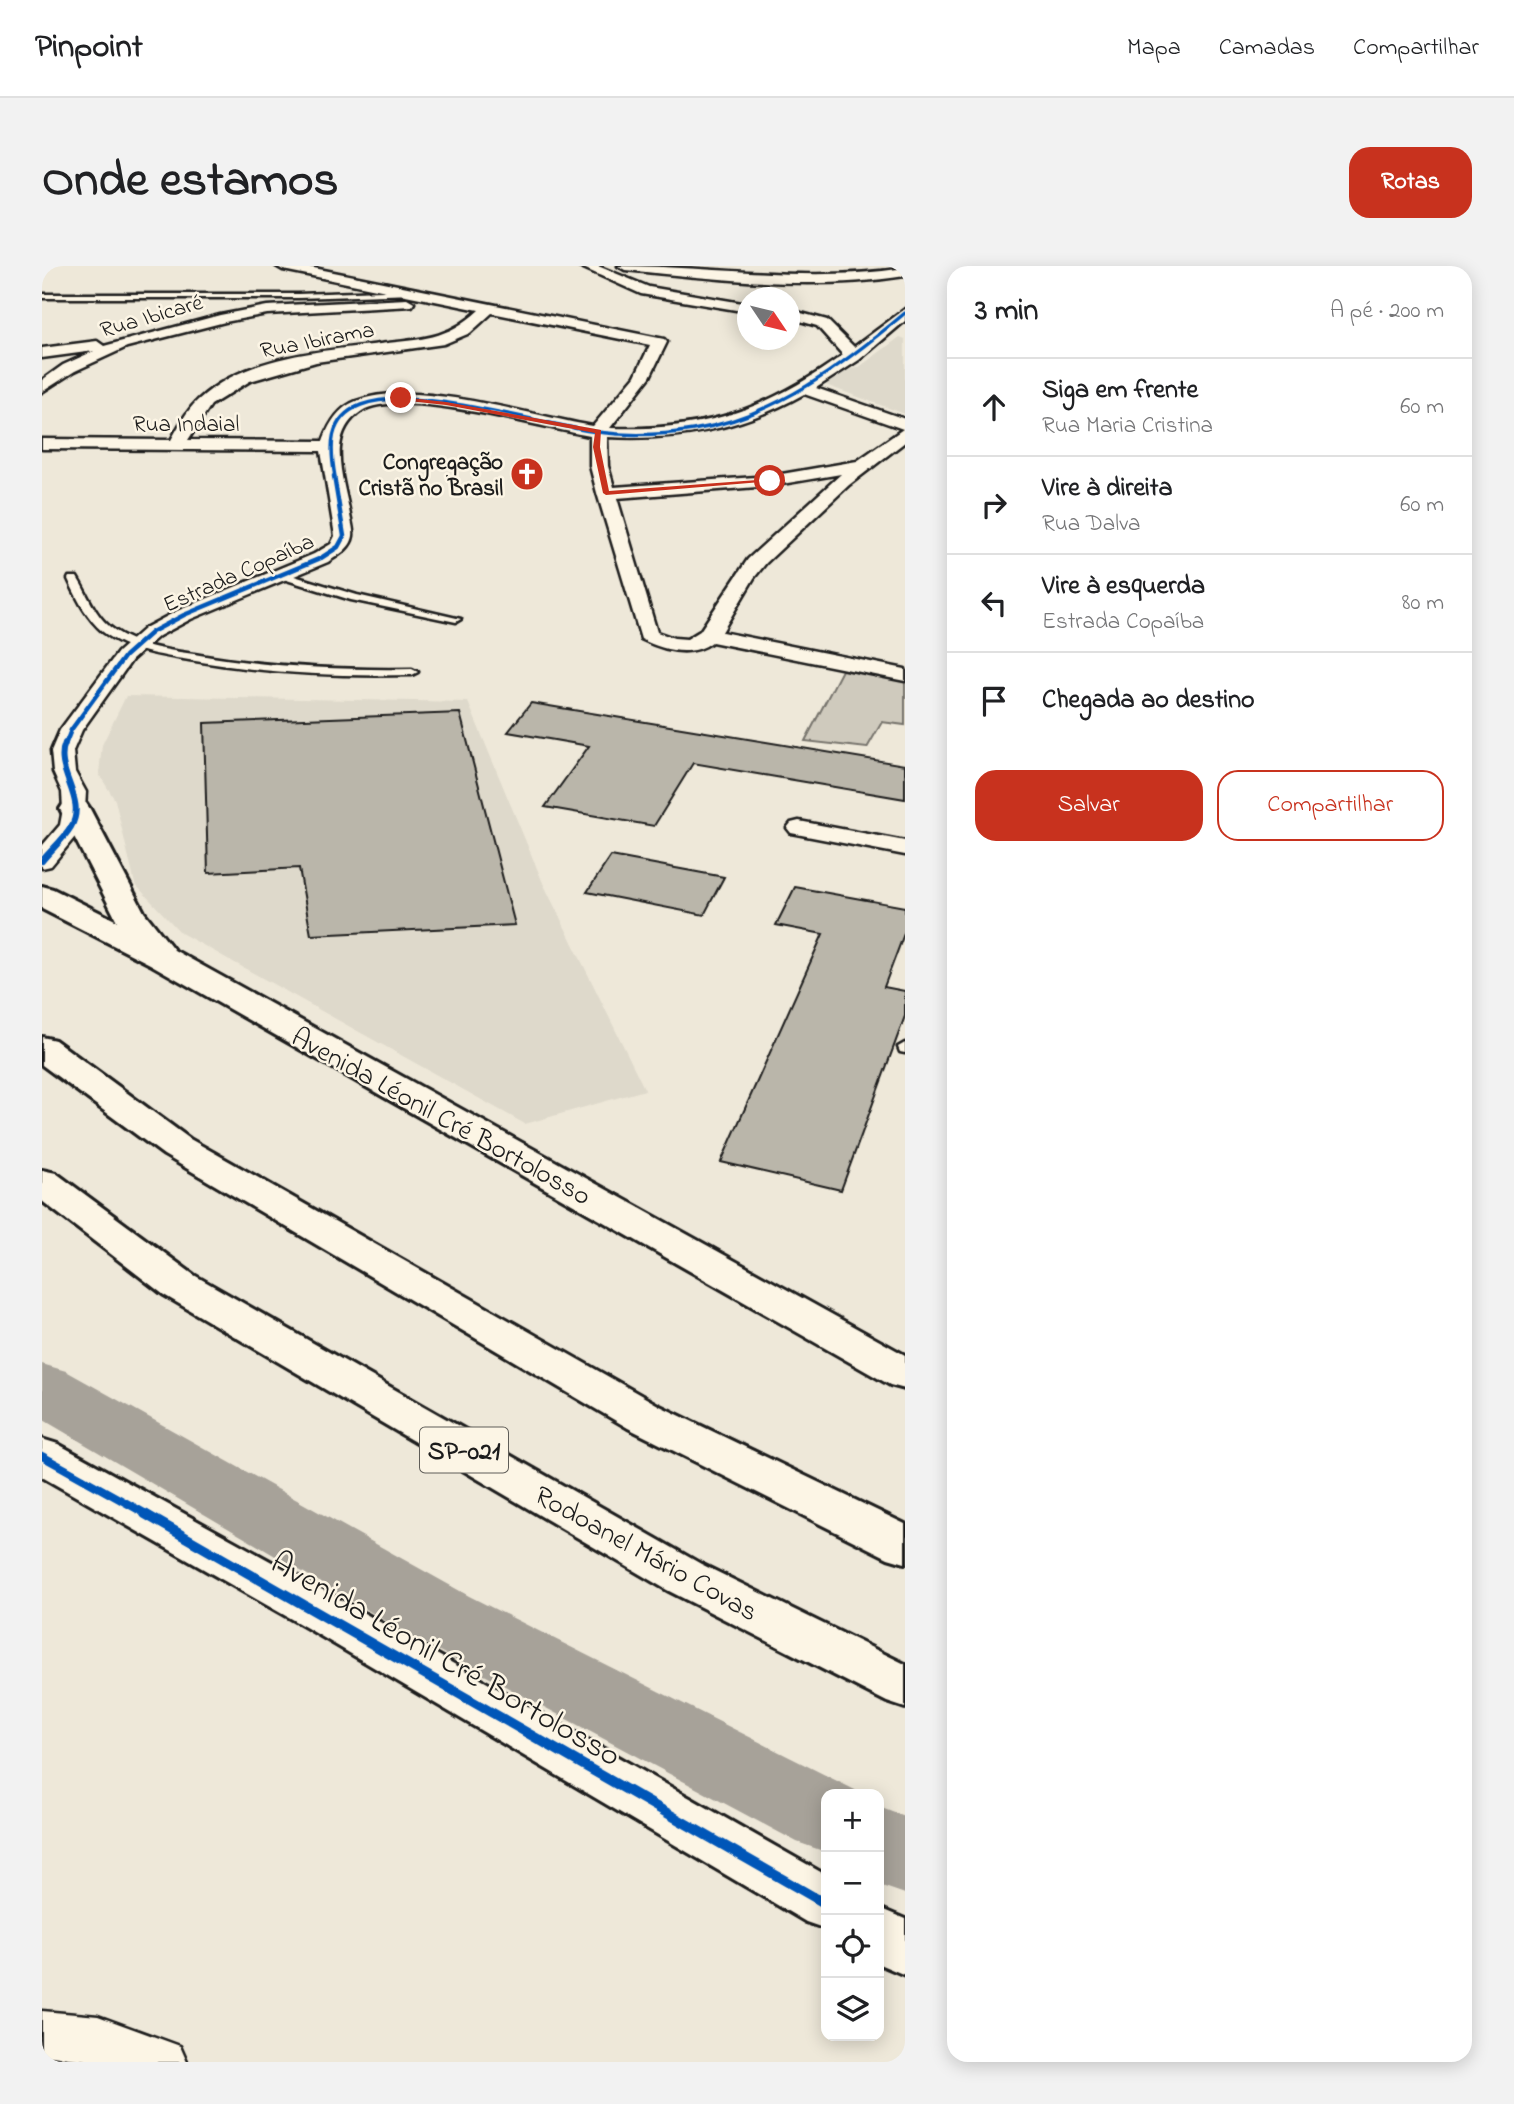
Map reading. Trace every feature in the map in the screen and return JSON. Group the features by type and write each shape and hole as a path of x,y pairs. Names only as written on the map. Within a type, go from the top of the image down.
{"main road":[{"path":"75,809 129,915 162,957"},
{"name":"Avenida Léonil Cré Bortolosso","path":"42,875 162,957"},
{"name":"Avenida Léonil Cré Bortolosso","path":"42,896 162,957 905,1374"},
{"path":"42,1048 177,1147 644,1417 905,1545"},
{"name":"Rodoanel Mário Covas","path":"42,1182 179,1285 684,1577 905,1688"},
{"name":"Avenida Léonil Cré Bortolosso","path":"42,1456 348,1628 821,1901"},
{"path":"884,1937 905,1949"}],"street":[{"path":"283,266 659,342 634,388 598,432 597,447 606,493 648,635 659,641 696,644 709,635 751,568 821,498 860,465 905,434"},
{"path":"586,266 646,291 737,306"},
{"path":"625,266 791,279 850,279 905,272"},
{"path":"778,266 791,279"},
{"name":"Rua Ibicaré","path":"42,387 69,368 122,344 267,310 449,300"},
{"name":"Rua Ibirama","path":"176,446 195,412 207,400 242,379 311,358 410,345 454,336 488,309"},
{"path":"330,446 342,417 357,407 401,398 434,401 598,432 666,433 697,429 736,419 802,388 854,358 905,313"},
{"path":"800,317 822,323 854,358"},
{"path":"42,353 122,344"},
{"path":"802,388 905,425"},
{"name":"Rua Indaial","path":"42,444 330,446"},
{"name":"Estrada Copaíba","path":"75,809 74,792 64,772 62,751 71,730 92,697 125,656 152,632 184,615 321,558 338,547 344,536 330,446"},
{"path":"606,493 770,481 860,465"},
{"path":"709,635 905,675"},
{"path":"42,861 72,826 75,809"},
{"path":"799,828 905,848"},
{"path":"42,2033 98,2038 164,2062"}],"lane":[{"path":"42,296 298,296 411,292"},
{"path":"281,575 355,598 456,619"},
{"path":"74,579 93,616 109,631 136,646 226,664 275,670 334,674 412,671"}],"shaded area":[{"path":"900,337 905,339 905,414 823,384 850,369 858,368"},
{"path":"842,670 905,680 905,725 882,722 867,748 805,741"},
{"path":"126,696 468,702 543,883 645,1090 525,1124 181,933 135,884 115,800 99,774 102,745"}],"building":[{"path":"531,703 905,765 905,799 693,763 654,826 545,807 589,746 508,732"},
{"path":"460,713 515,925 311,935 299,868 208,873 204,723"},
{"path":"611,856 724,877 704,915 587,892"},
{"path":"795,887 905,907 905,931 884,987 905,991 905,1016 841,1190 721,1162 823,934 776,925"}],"waterway":[{"path":"42,1388 442,1617 821,1813"},
{"path":"884,1846 905,1857"}],"cycle path":[{"path":"42,861 72,826 74,792 64,772 62,751 71,730 125,656 152,632 184,615 321,558 338,547 344,536 330,447 342,418 360,405 388,400 424,401 504,413 599,432 694,430 753,414 781,401 833,369 905,313"},
{"path":"42,1456 324,1614 821,1901"}],"place":[{"name":"Congregação Cristã no Brasil","path":"527,474"}],"route":[{"path":"401,398 446,403 598,432 599,466 606,493 770,481"}]}
